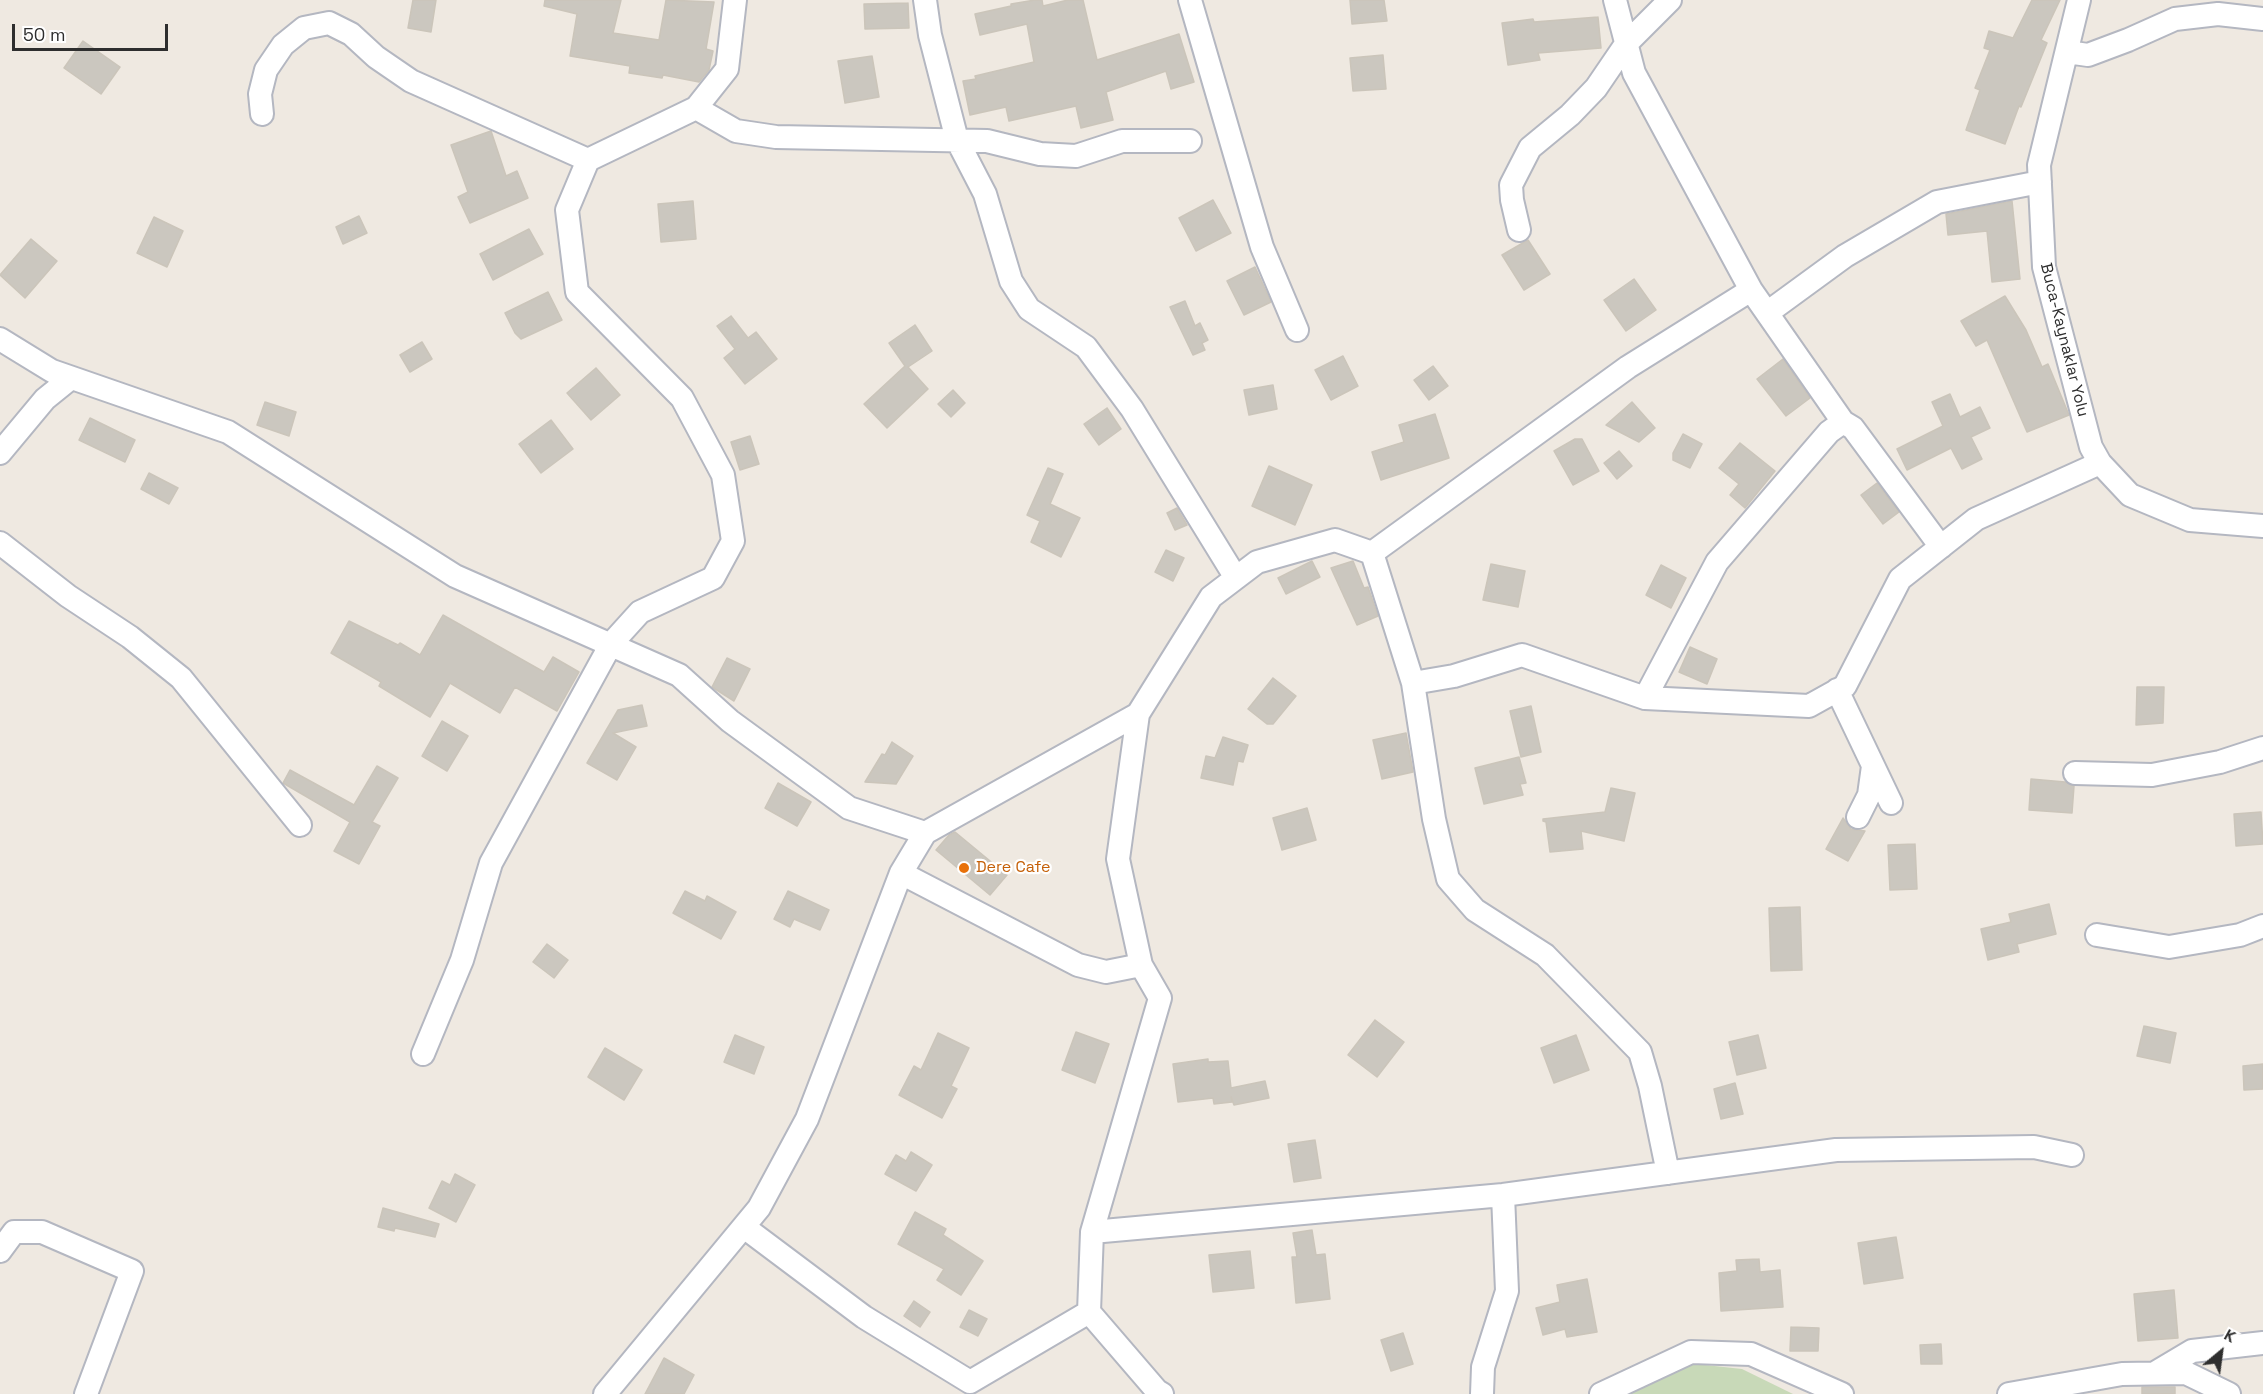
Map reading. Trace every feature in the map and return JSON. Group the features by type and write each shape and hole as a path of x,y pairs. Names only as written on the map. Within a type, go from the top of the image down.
{"street":[{"path":"423,1054 462,960 491,862 611,644 640,612 713,578 733,541 723,475 682,398 577,292 567,210 588,160 696,108 727,69 735,0"},
{"path":"925,0 930,35 957,140 985,194 1011,281 1029,309 1086,346 1132,409 1236,578"},
{"path":"1190,0 1262,247 1297,330"},
{"path":"1615,0 1634,73 1751,290 1843,422 1853,429 1941,547"},
{"path":"1519,230 1511,185 1530,148 1570,115 1596,88 1626,45 1670,0"},
{"name":"Buca-Kaynaklar Yolu","path":"2079,0 2039,165 2044,267 2091,447 2100,463 2130,495 2190,520 2262,528"},
{"path":"2067,52 2088,55 2175,19 2218,14 2263,19"},
{"path":"262,114 260,94 266,70 283,45 304,28 329,23 351,34 376,57 411,81 588,160"},
{"path":"696,108 736,131 776,137 987,141 1040,154 1076,156 1122,141 1190,141"},
{"path":"1767,313 1845,256 1937,202 2040,182"},
{"path":"1372,553 1628,367 1751,290"},
{"path":"0,339 52,371 228,432 455,576 680,675 730,721 849,807 925,833"},
{"path":"0,453 45,399 71,378"},
{"path":"1645,698 1717,561 1829,432 1843,422"},
{"path":"1413,683 1454,676 1522,655 1645,698 1809,706 1845,686 1900,579 1976,519 2100,463"},
{"path":"1162,1394 1089,1312 1092,1232 1160,998 1141,965 1118,859 1137,714 1211,597 1257,562 1335,540 1372,553"},
{"path":"0,543 68,596 130,637 181,678 300,825"},
{"path":"1372,553 1413,683 1434,819 1448,879 1475,910 1545,955 1640,1052 1650,1086 1668,1173"},
{"path":"1837,690 1891,803"},
{"path":"604,1394 759,1208 807,1119 901,873 925,833 1137,714"},
{"path":"2075,773 2152,775 2220,762 2263,748"},
{"path":"1858,817 1869,795 1873,766"},
{"path":"901,873 1078,965 1106,972 1141,965"},
{"path":"2097,935 2169,947 2240,935 2263,926"},
{"path":"1092,1232 1503,1195 1836,1150 2034,1147 2072,1155"},
{"path":"1482,1394 1483,1367 1507,1291 1503,1195"},
{"path":"744,1227 864,1317 969,1388 1089,1312"},
{"path":"0,1251 14,1232 42,1232 132,1271 86,1394"},
{"path":"2154,1374 2192,1351 2263,1343"},
{"path":"1601,1394 1690,1352 1751,1354 1842,1394"},
{"path":"2009,1394 2122,1374 2186,1373 2229,1394"}],"green space":[{"path":"1687,1363 1742,1369 1793,1394 1624,1394"}],"building":[{"path":"413,0 436,0 431,32 408,28"},
{"path":"545,0 621,0 613,33 659,40 666,0 714,2 706,49 713,51 709,70 699,82 663,75 662,78 629,73 630,66 570,56 577,14 544,6"},
{"path":"1042,0 1043,6 1068,0 1083,0 1097,60 1179,34 1194,82 1171,89 1166,71 1106,92 1113,120 1081,128 1076,106 1009,121 1006,107 970,115 963,81 1034,62 1027,24 980,35 975,14"},
{"path":"1350,0 1384,0 1387,21 1352,24"},
{"path":"2032,0 2060,0 2041,40 2047,43 2005,144 1966,130 1980,90 1975,88 1990,50 1984,48 1989,31 2013,38"},
{"path":"908,3 909,28 865,29 864,4"},
{"path":"1598,17 1601,48 1538,53 1540,60 1508,65 1502,23 1533,19 1534,22"},
{"path":"83,41 120,67 101,94 64,68"},
{"path":"1383,55 1386,89 1353,91 1350,58"},
{"path":"872,56 879,97 845,103 838,61"},
{"path":"491,131 506,176 517,171 528,198 470,223 458,197 468,192 451,145"},
{"path":"1213,200 1231,233 1196,251 1179,218"},
{"path":"693,201 696,239 661,242 658,204"},
{"path":"2012,201 2020,279 1992,282 1987,231 1948,235 1946,214"},
{"path":"359,216 367,233 343,244 336,227"},
{"path":"154,217 183,231 167,267 137,253"},
{"path":"529,229 543,254 493,280 480,254"},
{"path":"31,239 57,261 25,298 0,275"},
{"path":"1528,240 1550,274 1524,290 1502,255"},
{"path":"1255,267 1271,302 1244,315 1227,281"},
{"path":"1634,279 1656,310 1626,331 1604,300"},
{"path":"548,292 562,320 521,339 515,333 505,313"},
{"path":"2005,296 2026,330 2042,367 2048,364 2069,415 2027,432 1987,340 1976,346 1961,321"},
{"path":"1185,301 1195,326 1200,323 1208,340 1202,343 1205,350 1193,355 1170,307"},
{"path":"731,316 748,338 756,332 777,359 745,384 724,358 735,349 717,326"},
{"path":"915,325 932,351 908,367 928,389 887,428 864,404 905,366 889,343"},
{"path":"422,342 432,359 410,372 400,355"},
{"path":"1343,356 1358,386 1331,400 1315,370"},
{"path":"1783,359 1810,398 1786,416 1757,379"},
{"path":"1433,366 1448,386 1429,400 1414,380"},
{"path":"596,368 620,395 591,420 567,393"},
{"path":"1273,385 1277,409 1249,415 1244,390"},
{"path":"953,390 965,403 951,417 938,404"},
{"path":"1950,394 1960,417 1980,407 1990,428 1971,437 1982,459 1962,469 1951,448 1907,470 1897,449 1943,426 1932,402"},
{"path":"265,402 296,412 289,436 257,425"},
{"path":"1632,402 1655,428 1639,442 1606,425"},
{"path":"1107,408 1121,429 1099,445 1084,424"},
{"path":"1435,414 1449,458 1381,480 1372,452 1404,442 1399,425"},
{"path":"90,418 135,440 125,462 79,440"},
{"path":"551,420 573,449 541,473 519,444"},
{"path":"1683,434 1702,444 1690,468 1673,460 1673,453"},
{"path":"750,436 759,464 740,470 731,442"},
{"path":"1575,439 1582,439 1599,471 1573,485 1554,451"},
{"path":"1740,443 1775,471 1745,508 1730,495 1739,484 1719,468"},
{"path":"1619,451 1632,466 1617,479 1604,463"},
{"path":"1269,466 1312,485 1295,525 1252,506"},
{"path":"1048,468 1063,474 1050,504 1080,518 1061,557 1031,542 1040,521 1027,515"},
{"path":"149,473 178,488 169,504 141,489"},
{"path":"1877,483 1899,512 1883,524 1861,495"},
{"path":"1177,508 1187,525 1175,530 1167,513"},
{"path":"1166,550 1184,558 1173,581 1155,572"},
{"path":"1312,561 1320,577 1286,594 1278,578"},
{"path":"1353,561 1364,588 1368,587 1378,616 1357,625 1331,568"},
{"path":"1491,564 1525,571 1518,607 1483,600"},
{"path":"1661,565 1686,578 1671,608 1646,595"},
{"path":"443,615 544,672 553,657 579,672 557,711 515,687 500,713 450,683 430,717 379,686 381,682 331,653 349,621 398,645 400,643 420,655"},
{"path":"1690,647 1717,659 1707,684 1679,672"},
{"path":"727,658 750,669 734,701 712,687"},
{"path":"1273,678 1296,696 1273,724 1267,724 1248,709"},
{"path":"2137,687 2164,687 2163,723 2136,725"},
{"path":"642,705 647,726 613,733 636,747 617,780 587,763 618,710"},
{"path":"1531,706 1541,752 1521,757 1510,711"},
{"path":"442,721 468,736 447,771 422,756"},
{"path":"1406,733 1413,772 1382,779 1373,740"},
{"path":"1223,737 1248,745 1243,762 1238,761 1233,785 1201,778 1206,756 1215,758"},
{"path":"892,742 913,756 896,784 865,782 882,754 885,755"},
{"path":"1519,757 1526,783 1520,784 1523,795 1484,804 1475,768"},
{"path":"377,766 398,778 372,822 380,826 359,864 334,851 350,822 283,783 290,770 354,805"},
{"path":"2031,779 2065,782 2074,786 2072,813 2029,810"},
{"path":"778,783 811,802 797,826 765,808"},
{"path":"1611,788 1635,793 1624,841 1581,831 1583,849 1550,852 1546,822 1543,819 1605,812"},
{"path":"1307,808 1316,840 1282,850 1273,818"},
{"path":"2261,812 2263,844 2236,846 2234,814"},
{"path":"1843,818 1851,829 1865,831 1848,861 1826,849"},
{"path":"955,832 1007,875 990,895 936,850 949,835"},
{"path":"1915,844 1917,889 1890,890 1888,845"},
{"path":"685,891 705,901 707,896 736,912 721,939 673,913"},
{"path":"788,891 829,910 820,930 794,919 790,927 774,919"},
{"path":"2049,904 2056,934 2017,944 2019,952 1988,960 1981,929 2011,922 2009,914"},
{"path":"1800,907 1802,970 1771,971 1769,908"},
{"path":"547,944 568,960 554,978 533,962"},
{"path":"1375,1020 1404,1042 1377,1077 1348,1055"},
{"path":"2144,1026 2176,1033 2170,1063 2137,1056"},
{"path":"1076,1032 1109,1044 1095,1083 1062,1070"},
{"path":"938,1033 969,1048 951,1086 957,1089 942,1118 899,1095 914,1066 921,1070"},
{"path":"735,1035 764,1047 754,1074 724,1062"},
{"path":"1576,1035 1589,1070 1554,1083 1541,1048"},
{"path":"1758,1035 1766,1068 1737,1075 1729,1042"},
{"path":"605,1048 642,1070 624,1100 588,1077"},
{"path":"1208,1059 1208,1062 1228,1061 1231,1088 1265,1081 1269,1098 1234,1105 1231,1097 1232,1102 1214,1104 1213,1098 1178,1102 1173,1064"},
{"path":"2263,1064 2263,1089 2244,1090 2243,1066"},
{"path":"1735,1083 1743,1114 1721,1119 1714,1089"},
{"path":"1315,1140 1321,1178 1294,1182 1288,1144"},
{"path":"911,1152 932,1165 916,1191 885,1174 896,1155 906,1161"},
{"path":"455,1174 475,1185 456,1222 429,1208 442,1181 450,1185"},
{"path":"383,1208 439,1224 435,1237 395,1228 394,1231 378,1227"},
{"path":"915,1212 946,1229 943,1235 983,1261 961,1295 937,1280 944,1269 898,1244"},
{"path":"1312,1230 1316,1255 1325,1254 1330,1299 1296,1303 1292,1257 1297,1257 1293,1233"},
{"path":"1896,1237 1903,1278 1864,1284 1858,1243"},
{"path":"1250,1251 1254,1288 1213,1292 1209,1255"},
{"path":"1759,1259 1760,1272 1780,1270 1783,1307 1721,1311 1719,1273 1737,1271 1736,1260"},
{"path":"1587,1279 1597,1332 1567,1337 1565,1329 1543,1335 1536,1308 1560,1302 1557,1285"},
{"path":"2174,1290 2178,1338 2138,1341 2134,1294"},
{"path":"914,1301 930,1312 920,1327 904,1316"},
{"path":"969,1310 987,1319 978,1336 960,1327"},
{"path":"1791,1327 1819,1328 1818,1351 1790,1351"},
{"path":"1403,1333 1413,1364 1391,1371 1381,1340"},
{"path":"1941,1344 1942,1364 1921,1364 1920,1345"},
{"path":"664,1358 694,1375 684,1394 645,1394"},
{"path":"2142,1387 2175,1387 2175,1394 2142,1394"}],"place":[{"name":"Dere Cafe","path":"964,868"}]}
